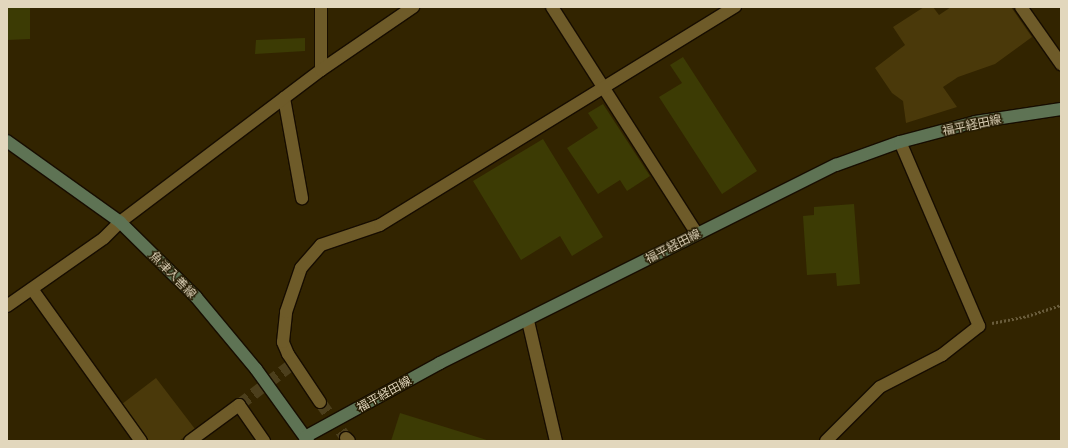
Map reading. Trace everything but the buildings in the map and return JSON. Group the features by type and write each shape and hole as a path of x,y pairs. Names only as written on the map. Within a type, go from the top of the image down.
{"main road":[{"name":"福平経田線","path":"306,439 440,363 528,321 697,234 836,165 900,142 975,122 1061,109"},
{"name":"魚津入善線","path":"7,141 120,222 196,297 256,368 306,439"}],"street":[{"path":"321,7 321,70"},
{"path":"7,306 104,238 120,222 321,70 413,7"},
{"path":"552,7 697,234"},
{"path":"320,402 288,354 283,342 286,312 301,268 321,245 380,225 604,89 734,7"},
{"path":"1021,7 1061,64"},
{"path":"284,98 302,198"},
{"path":"826,441 880,387 942,355 979,326 900,142"},
{"path":"32,289 141,441"},
{"path":"528,321 556,441"},
{"path":"190,441 239,405 264,441"}],"path":[{"path":"979,326 1027,316 1061,305"}],"shaded area":[{"path":"924,7 933,7 939,15 951,7 1011,7 1032,37 995,64 958,77 943,87 957,107 906,123 903,101 892,93 875,68 905,45 893,27"},
{"path":"156,378 195,429 179,441 148,441 122,404"}],"tunnel":[{"path":"239,405 294,363"},
{"path":"320,402 346,438"}]}
